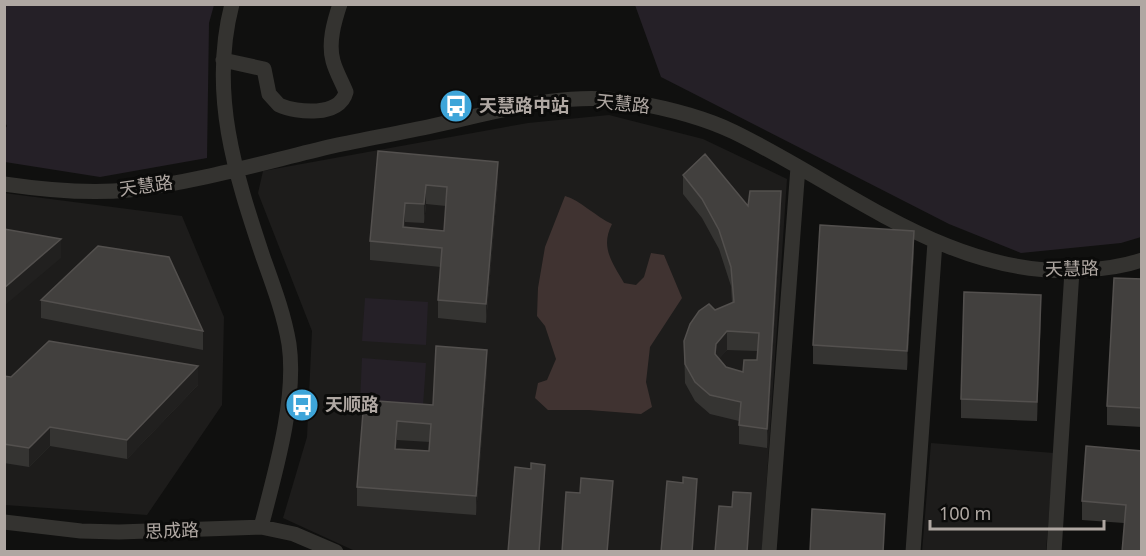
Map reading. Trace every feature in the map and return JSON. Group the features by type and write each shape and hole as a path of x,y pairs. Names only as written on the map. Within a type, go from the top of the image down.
{"street":[{"path":"232,4 224,39 223,60 229,142 235,172 280,308 289,346 286,413 261,527"},
{"path":"223,60 264,69 269,94 279,105 312,110 335,108 342,102 346,92 333,61 334,21 340,4"},
{"name":"天慧路","path":"4,184 46,190 128,190 235,172 335,146 519,106 594,99 628,101 697,118 733,132 935,242 992,263 1029,269 1072,271 1110,268 1142,260"},
{"path":"768,552 798,167"},
{"path":"913,552 935,242"},
{"path":"1054,552 1072,271"},
{"name":"思成路","path":"4,522 81,531 119,532 261,527 294,534 336,552"}],"shaded area":[{"path":"5,4 214,5 209,23 207,158 100,177 5,162 5,129 7,126 4,120"},
{"path":"635,5 1141,5 1141,237 1121,243 1021,253 949,224 661,77"},
{"path":"609,115 703,139 787,179 762,551 355,551 283,518 307,437 312,331 258,193 263,171 528,123"},
{"path":"4,193 182,216 224,317 222,405 147,515 5,505"},
{"path":"565,196 612,224 607,247 624,283 636,285 644,277 651,253 664,255 682,298 650,347 646,382 652,407 641,414 548,410 535,398 538,383 547,380 556,359 545,326 537,316 538,288 545,247"},
{"path":"365,298 428,302 426,345 362,341"},
{"path":"362,358 426,363 423,406 360,402"},
{"path":"931,443 1054,453 1046,551 922,552"}],"building":[{"path":"378,151 498,162 486,304 438,300 442,248 370,241","holes":["426,185 447,187 444,231 403,227 405,203 424,204"]},
{"path":"705,154 748,206 750,191 781,191 767,429 739,425 741,402 710,395 695,382 685,364 684,341 690,324 699,311 709,304 715,310 734,302 731,267 719,230 702,199 683,175","holes":["727,331 759,333 757,360 744,360 743,372 726,367 715,354 716,344"]},
{"path":"820,225 914,231 907,351 813,345"},
{"path":"4,229 61,239 4,288"},
{"path":"98,246 169,257 203,331 41,300"},
{"path":"1114,278 1142,279 1142,408 1107,406"},
{"path":"964,292 1041,295 1037,402 961,399"},
{"path":"49,341 198,366 127,440 50,427 29,448 4,444 4,376 11,377"},
{"path":"436,346 487,350 476,496 357,487 364,400 433,405","holes":["397,421 431,424 429,451 395,449"]},
{"path":"1086,446 1142,451 1142,552 1122,552 1126,505 1082,501"},
{"path":"531,463 545,465 539,552 508,552 515,467 531,469"},
{"path":"683,477 697,479 692,552 661,552 667,481 683,483"},
{"path":"581,478 613,481 607,552 562,552 566,492 580,493"},
{"path":"733,492 751,493 747,552 715,552 719,506 732,507"},
{"path":"812,509 885,514 883,552 810,552"}],"place":[{"name":"天慧路中站","path":"456,106"},
{"name":"天顺路","path":"302,405"}]}
